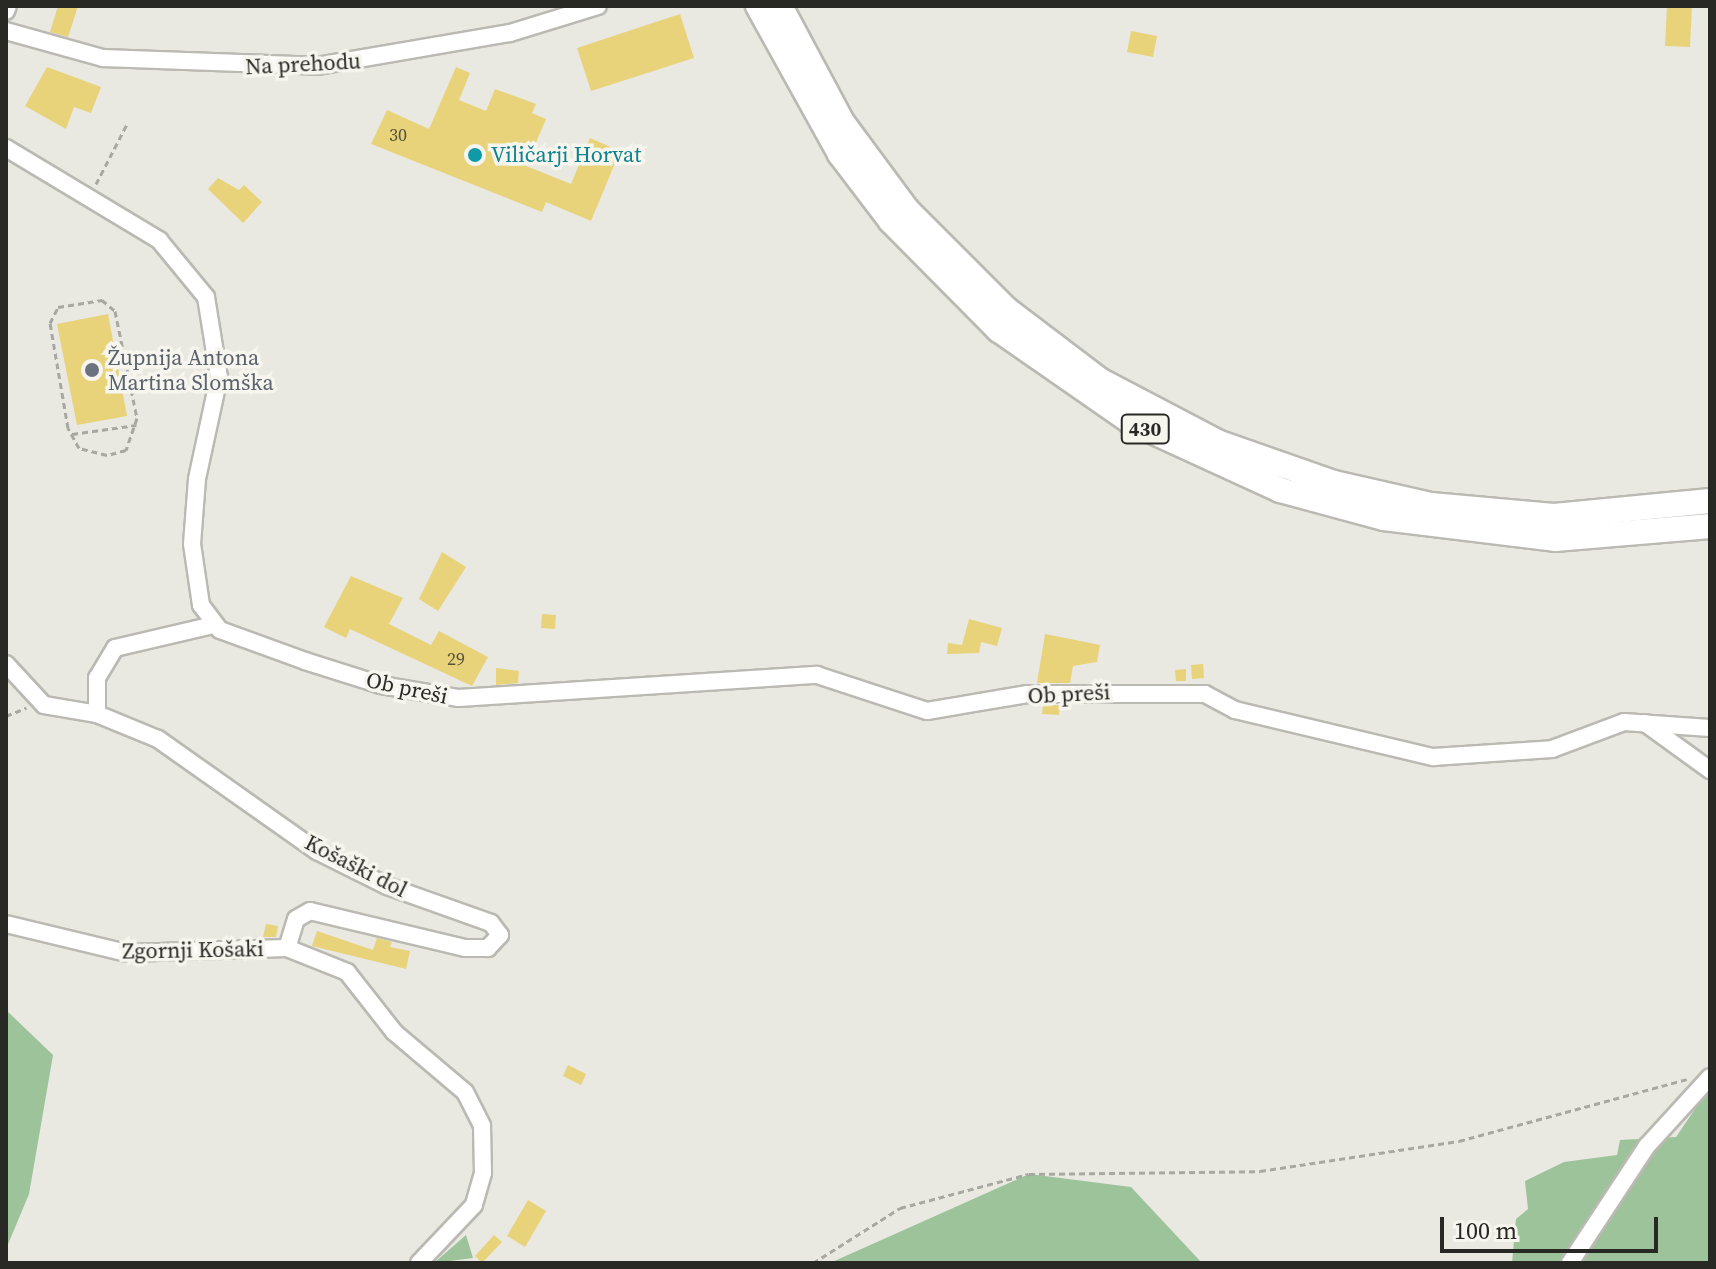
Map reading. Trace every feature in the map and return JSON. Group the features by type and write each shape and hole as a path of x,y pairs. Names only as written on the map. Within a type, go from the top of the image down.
{"highway":[{"name":"430","path":"758,6 840,154 901,232 999,330 1130,421 1280,490 1384,518 1555,539 1710,526"},
{"name":"430","path":"780,6 842,122 907,210 1006,309 1101,381 1217,442 1334,483 1431,505 1554,516 1710,501"}],"street":[{"name":"Na prehodu","path":"6,31 103,58 317,66 470,41 598,6"},
{"path":"6,148 89,195 187,267 215,322 219,377 192,544 201,605 213,625 115,648 97,678 97,714"},
{"name":"Ob preši","path":"213,625 381,685 434,696 817,675 927,711 1028,694 1148,690 1205,694 1235,710 1433,757 1552,749 1599,726 1643,722 1710,728"},
{"path":"6,664 40,702"},
{"name":"Košaški dol","path":"40,702 97,714 158,739 317,851 387,886 491,923 500,935 488,948 465,948 310,911 296,919 287,948"},
{"path":"1643,722 1710,770"},
{"name":"Zgornji Košaki","path":"6,924 127,953 287,948 347,972 394,1032 475,1106 484,1149 474,1205 419,1263"},
{"path":"1570,1263 1647,1146 1703,1077"}],"path":[{"path":"89,195 127,124"},
{"path":"102,300 115,311 136,425 126,450 107,455 89,455 71,434 50,323 58,307 102,300"},
{"path":"71,434 136,425"},
{"path":"6,716 40,702"},
{"path":"813,1263 900,1208 1029,1174 1260,1171 1459,1141 1703,1077"}],"green space":[{"path":"6,1010 53,1055 29,1194 6,1249"},
{"path":"1710,1087 1710,1263 1512,1263 1516,1219 1528,1209 1525,1181 1564,1162 1617,1155 1620,1140 1676,1137"},
{"path":"1029,1174 1131,1187 1202,1263 830,1263"},
{"path":"466,1235 473,1258 434,1263"}],"building":[{"path":"58,6 78,6 68,37 50,32"},
{"path":"1667,6 1692,6 1690,47 1665,46"},
{"path":"680,14 694,58 591,91 577,48"},
{"path":"1131,31 1157,36 1153,57 1127,52"},
{"path":"47,67 101,87 91,113 74,107 66,129 25,106"},
{"name":"Viličarji Horvat","path":"456,67 470,73 459,100 486,111 495,89 536,104 532,113 546,119 526,166 571,184 590,138 620,151 591,221 546,202 542,212 371,144 387,110 429,129"},
{"path":"218,178 239,190 244,185 262,202 243,223 208,189"},
{"name":"Župnija Antona Martina Slomška","path":"108,314 127,416 77,425 57,324"},
{"path":"442,552 466,567 438,611 419,599"},
{"path":"351,576 403,598 389,624 431,645 439,631 488,657 472,686 350,629 346,638 324,627"},
{"path":"542,614 556,615 555,629 541,628"},
{"path":"969,619 1002,628 997,646 981,642 979,653 947,654 948,643 962,645"},
{"path":"1045,634 1100,645 1097,662 1073,666 1070,683 1037,683"},
{"path":"1203,664 1204,678 1192,679 1191,665"},
{"path":"496,668 519,671 518,683 496,685"},
{"path":"1186,669 1186,681 1176,681 1175,670"},
{"path":"1043,705 1060,705 1059,715 1042,714"},
{"path":"266,924 278,926 276,937 263,937"},
{"path":"317,931 373,950 377,938 392,942 390,947 410,951 406,969 312,946"},
{"path":"568,1065 586,1074 581,1085 563,1076"},
{"path":"528,1200 546,1211 525,1247 507,1236"},
{"path":"494,1235 502,1242 482,1263 475,1256"}],"place":[{"name":"Viličarji Horvat","path":"475,155"},
{"name":"Župnija Antona Martina Slomška","path":"92,370"}]}
